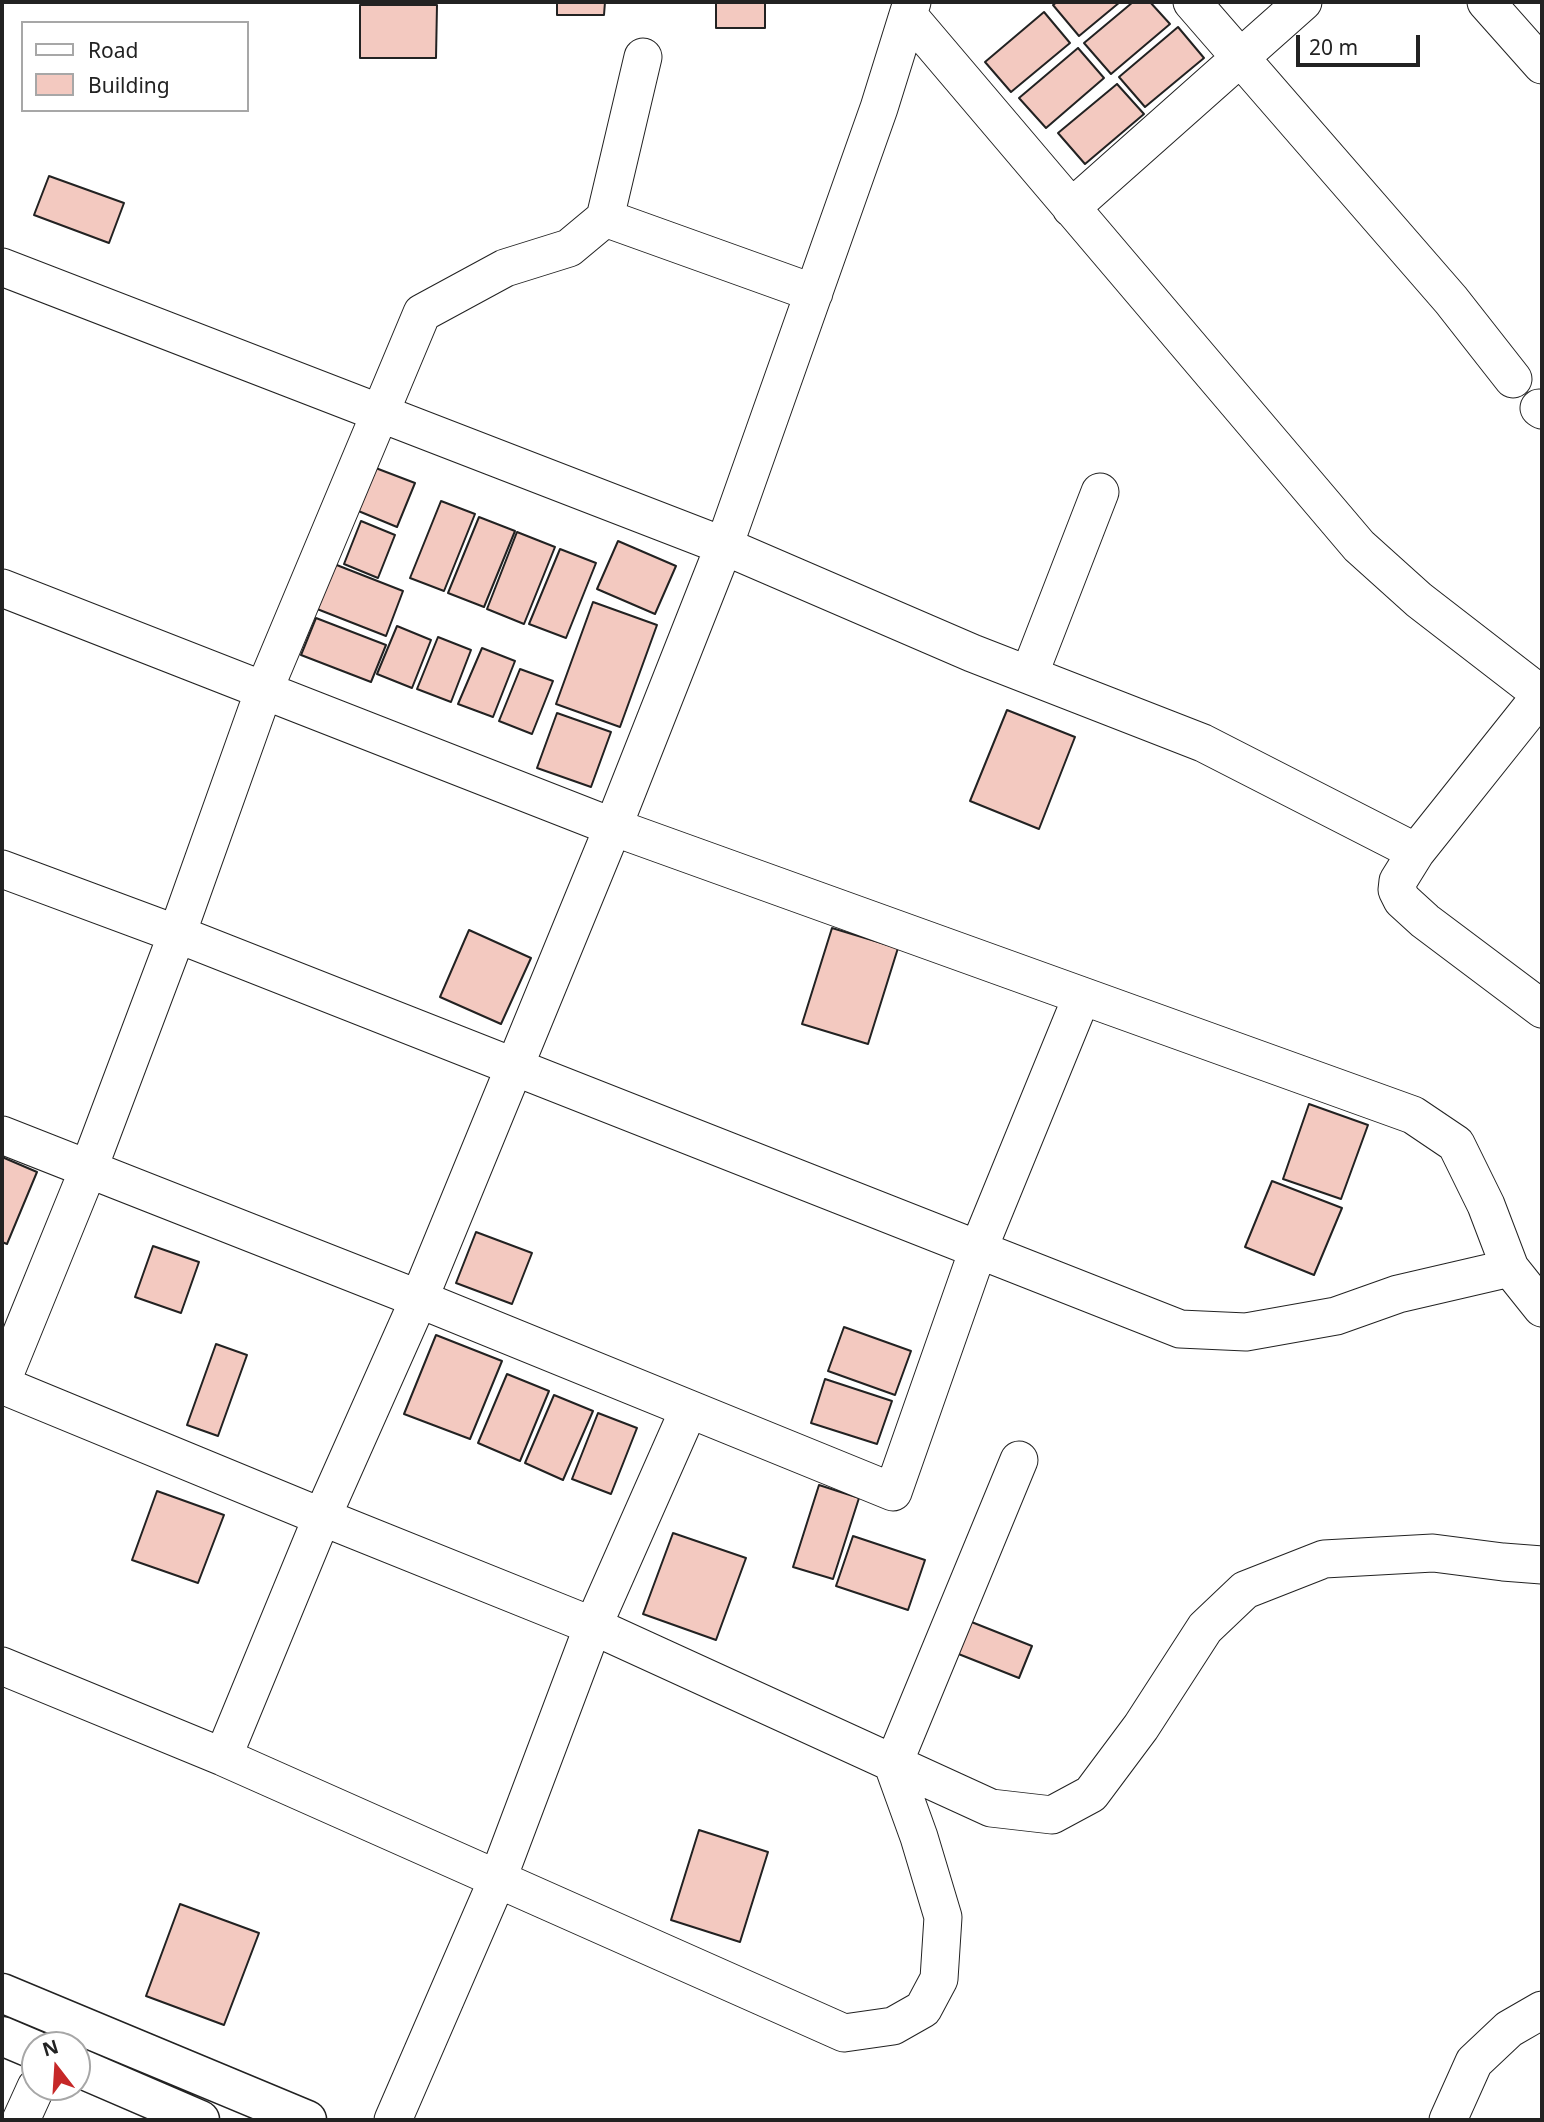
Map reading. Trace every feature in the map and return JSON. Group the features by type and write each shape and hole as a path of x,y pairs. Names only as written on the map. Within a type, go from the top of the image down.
{"main road":[{"path":"2,1993 307,2120"},
{"path":"2,2036 21,2044"},
{"path":"91,2073 200,2120"}],"street":[{"path":"1192,2 1451,300 1513,379"},
{"path":"1072,208 1303,2"},
{"path":"1486,2 1542,65"},
{"path":"910,8 1072,208 1359,546 1419,600 1542,694 1416,852 1398,881 1397,890 1402,900 1425,921 1542,1009"},
{"path":"223,1757 322,1517 419,1299 515,1067 724,546 879,108 910,8"},
{"path":"643,57 605,218 569,248 505,268 422,313 264,690 177,934 88,1170 2,1383 322,1517 593,1626 991,1808 1052,1815 1091,1794 1141,1727 1205,1628 1245,1590 1324,1559 1433,1553 1542,1564"},
{"path":"605,218 814,293"},
{"path":"2,267 724,546 972,653 1203,743 1416,852"},
{"path":"1028,676 1100,492"},
{"path":"2,588 612,827 1413,1115 1456,1144 1486,1205 1510,1268 1542,1308"},
{"path":"2,869 177,934 1181,1329 1247,1332 1336,1316 1398,1294 1510,1268"},
{"path":"2,1135 419,1299 894,1492 978,1250 1082,996"},
{"path":"393,2120 498,1878 593,1626 689,1409"},
{"path":"2,1666 223,1757 844,2033 893,2026 923,2009 939,1979 943,1917 919,1837 893,1765 1019,1460"},
{"path":"1448,2120 1474,2062 1509,2029 1542,2010"},
{"path":"21,2120 30,2101"}],"building":[{"path":"557,2 605,2 604,15 557,15"},
{"path":"716,2 765,2 765,28 716,28"},
{"path":"1057,2 1120,2 1079,36 1053,5"},
{"path":"1133,2 1150,2 1170,24 1111,74 1084,43"},
{"path":"360,5 437,5 436,58 360,58"},
{"path":"1044,12 1070,43 1011,92 985,62"},
{"path":"1178,27 1204,58 1145,107 1119,77"},
{"path":"1078,48 1104,78 1046,128 1019,98"},
{"path":"1117,84 1144,114 1085,164 1058,133"},
{"path":"49,176 124,203 109,243 34,215"},
{"path":"373,467 415,483 397,527 356,510"},
{"path":"441,501 475,514 444,591 410,578"},
{"path":"479,517 515,531 484,607 448,593"},
{"path":"361,521 395,535 378,578 344,564"},
{"path":"517,532 555,547 524,624 487,609"},
{"path":"618,541 676,566 655,614 597,589"},
{"path":"560,549 596,563 566,638 529,624"},
{"path":"329,562 403,591 386,636 312,607"},
{"path":"593,602 657,625 620,727 556,704"},
{"path":"316,618 386,645 371,682 301,655"},
{"path":"397,626 431,640 412,688 377,674"},
{"path":"438,637 471,650 451,702 417,689"},
{"path":"482,648 515,661 493,717 458,704"},
{"path":"520,669 553,681 532,734 499,721"},
{"path":"1007,710 1075,737 1039,829 970,801"},
{"path":"557,713 611,732 591,787 537,768"},
{"path":"832,928 898,948 868,1044 802,1024"},
{"path":"469,930 531,958 501,1024 440,997"},
{"path":"1309,1104 1368,1125 1341,1199 1283,1179"},
{"path":"2,1157 37,1172 7,1244 2,1242"},
{"path":"1272,1181 1342,1208 1314,1275 1245,1247"},
{"path":"476,1232 532,1253 512,1304 456,1283"},
{"path":"153,1246 199,1262 181,1313 135,1297"},
{"path":"844,1327 911,1351 895,1395 828,1371"},
{"path":"436,1335 502,1361 470,1439 404,1414"},
{"path":"216,1344 247,1355 218,1436 187,1425"},
{"path":"507,1374 549,1391 520,1461 478,1443"},
{"path":"825,1379 892,1401 877,1444 811,1423"},
{"path":"554,1395 593,1411 563,1480 525,1463"},
{"path":"598,1413 637,1428 611,1494 572,1479"},
{"path":"819,1485 859,1498 833,1579 793,1567"},
{"path":"157,1491 224,1515 198,1583 132,1560"},
{"path":"673,1533 746,1558 716,1640 643,1614"},
{"path":"853,1536 925,1560 908,1610 836,1586"},
{"path":"969,1621 1032,1646 1019,1678 956,1653"},
{"path":"699,1830 768,1852 740,1942 671,1920"},
{"path":"180,1904 259,1933 224,2025 146,1996"}]}
